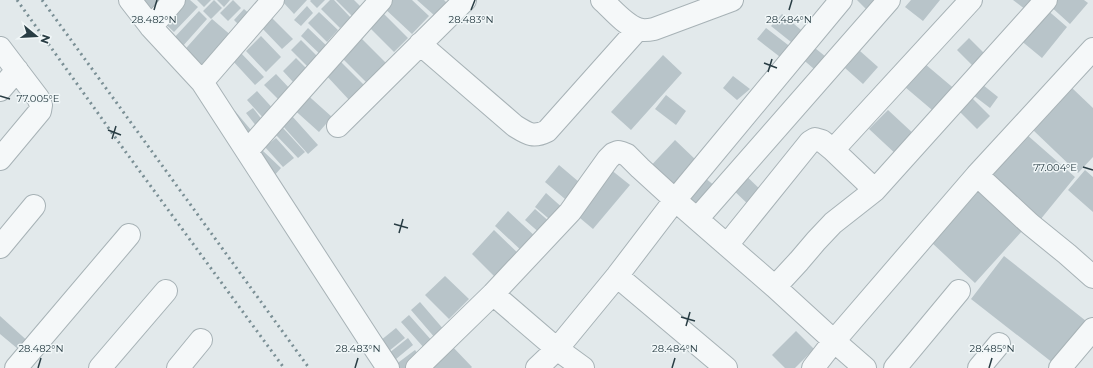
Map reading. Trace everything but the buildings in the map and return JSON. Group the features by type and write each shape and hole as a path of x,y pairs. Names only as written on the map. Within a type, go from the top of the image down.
{"street":[{"path":"130,0 151,27 202,82 388,368"},
{"path":"151,27 174,0"},
{"path":"202,82 273,0"},
{"path":"247,151 381,0"},
{"path":"338,126 464,0"},
{"path":"602,0 638,30 654,29 732,0"},
{"path":"537,368 557,349 617,276 675,200 841,0"},
{"path":"697,219 889,0"},
{"path":"833,150 972,0"},
{"path":"775,288 833,223 875,190 1046,0"},
{"path":"420,44 515,126 529,135 539,135 548,131 638,30"},
{"path":"0,48 38,98 41,105 40,111 0,159"},
{"path":"813,368 834,341 977,175 1093,49"},
{"path":"0,90 17,70"},
{"path":"726,245 810,142 815,139 822,141 833,150 875,190"},
{"path":"417,368 493,294 570,212 608,159 613,154 618,152 627,155 675,200 865,368"},
{"path":"977,175 1030,224 1093,277"},
{"path":"0,247 34,206"},
{"path":"16,368 128,235"},
{"path":"617,276 726,368"},
{"path":"100,368 166,291"},
{"path":"895,368 959,291"},
{"path":"493,294 557,349 583,368"},
{"path":"1060,368 1093,329"},
{"path":"178,368 201,340"},
{"path":"979,368 999,344"}],"railway":[{"path":"17,0 125,151 284,368"},
{"path":"42,0 309,368"}]}
